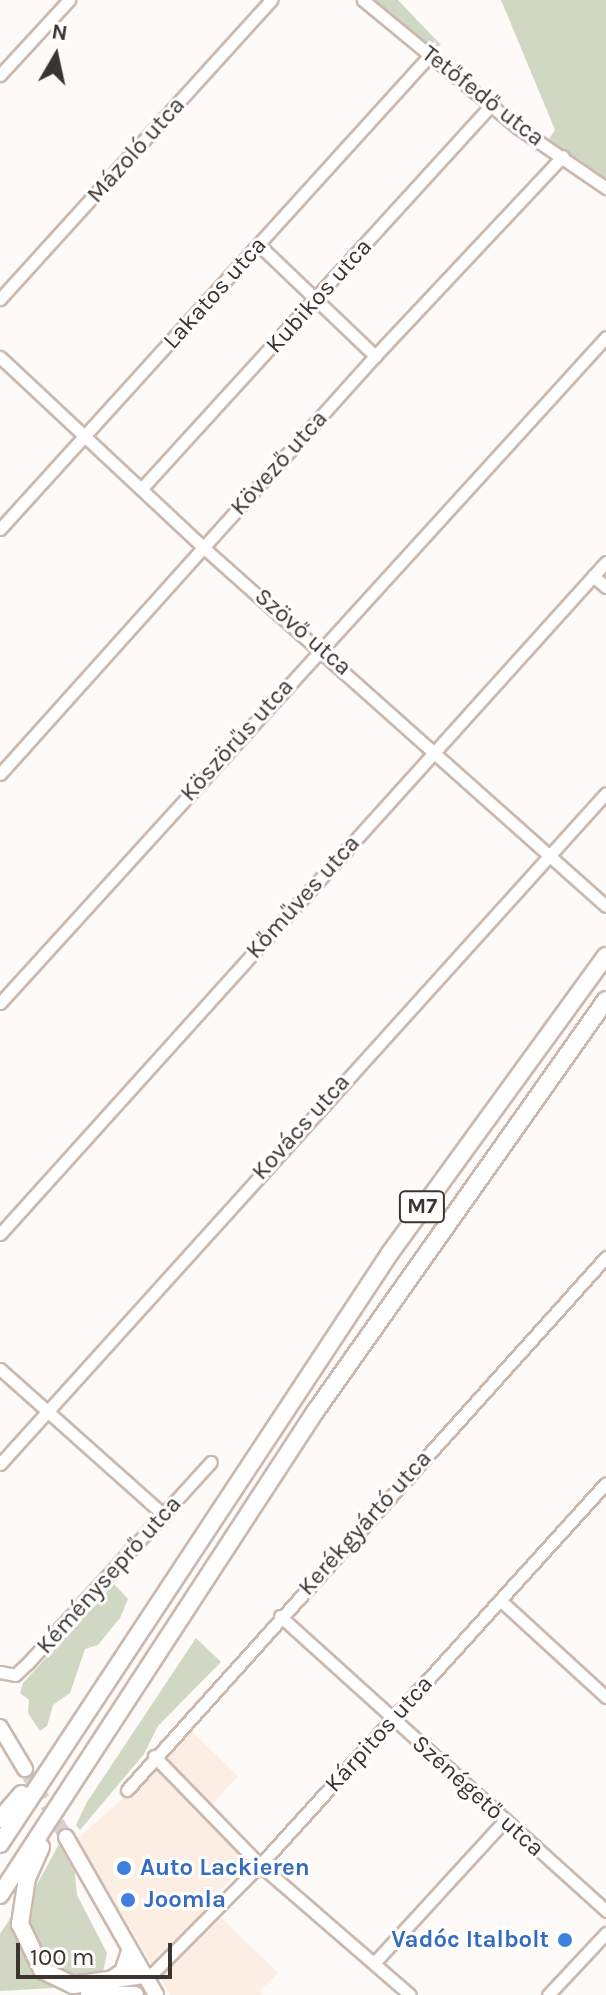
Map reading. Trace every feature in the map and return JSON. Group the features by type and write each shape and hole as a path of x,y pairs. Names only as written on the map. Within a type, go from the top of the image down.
{"highway":[{"name":"M7","path":"0,1844 390,1253 606,956"},
{"name":"M7","path":"0,1895 315,1412 606,1000"},
{"path":"0,1819 62,1747"},
{"path":"58,1805 27,1878 21,1909 23,1938 42,1970 56,1980 112,1985 135,1995"},
{"path":"112,1985 123,1972 130,1952"},
{"path":"80,1995 143,1975"}],"main road":[{"path":"0,1727 25,1769"},
{"path":"66,1837 156,1995"}],"street":[{"path":"0,75 69,0"},
{"name":"Mázoló utca","path":"0,299 271,0"},
{"name":"Tetőfedő utca","path":"363,0 429,56 606,188"},
{"name":"Lakatos utca","path":"0,529 429,56"},
{"name":"Kubikos utca","path":"143,487 493,103"},
{"name":"Kövező utca","path":"0,774 375,356 563,156"},
{"path":"259,245 318,298 375,356"},
{"name":"Köszörűs utca","path":"0,1003 606,337"},
{"name":"Szövő utca","path":"0,357 143,487 204,548 321,647 606,906"},
{"name":"Kőműves utca","path":"0,1234 606,562"},
{"path":"593,576 606,587"},
{"name":"Kovács utca","path":"0,1464 606,793"},
{"name":"Kerékgyártó utca","path":"127,1790 154,1756 606,1257"},
{"path":"0,1369 164,1515"},
{"name":"Kéményseprő utca","path":"0,1672 15,1675 27,1664 211,1462"},
{"name":"Kárpitos utca","path":"143,1975 153,1973 260,1865 606,1483"},
{"path":"500,1600 606,1697"},
{"name":"Szénégető utca","path":"280,1616 606,1911"},
{"path":"154,1756 260,1865 410,1995"},
{"path":"375,1962 505,1820"},
{"path":"548,1995 606,1933"}],"shaded area":[{"path":"188,1728 238,1776 201,1817 248,1861 207,1904 278,1973 260,1990 262,1995 170,1995 77,1839 129,1793"}],"green space":[{"path":"363,0 398,0 441,45 429,56"},
{"path":"501,0 606,0 606,188 545,145 555,130"},
{"path":"114,1584 128,1599 120,1618 98,1645 85,1649 70,1693 53,1705 47,1726 40,1731 28,1713 29,1700 20,1693 23,1683"},
{"path":"196,1638 221,1662 158,1726 144,1754 80,1830 76,1825 87,1802"},
{"path":"59,1844 75,1873 77,1895 107,1953 103,1972 86,1981 48,1966 28,1934 30,1897"},
{"path":"13,1914 22,1950 54,1988 0,1991 0,1934"}],"tunnel":[{"path":"25,1769 66,1837"}],"place":[{"name":"Auto Lackieren","path":"124,1868"},
{"name":"Joomla","path":"128,1900"},
{"name":"Vadóc Italbolt","path":"565,1940"}]}
